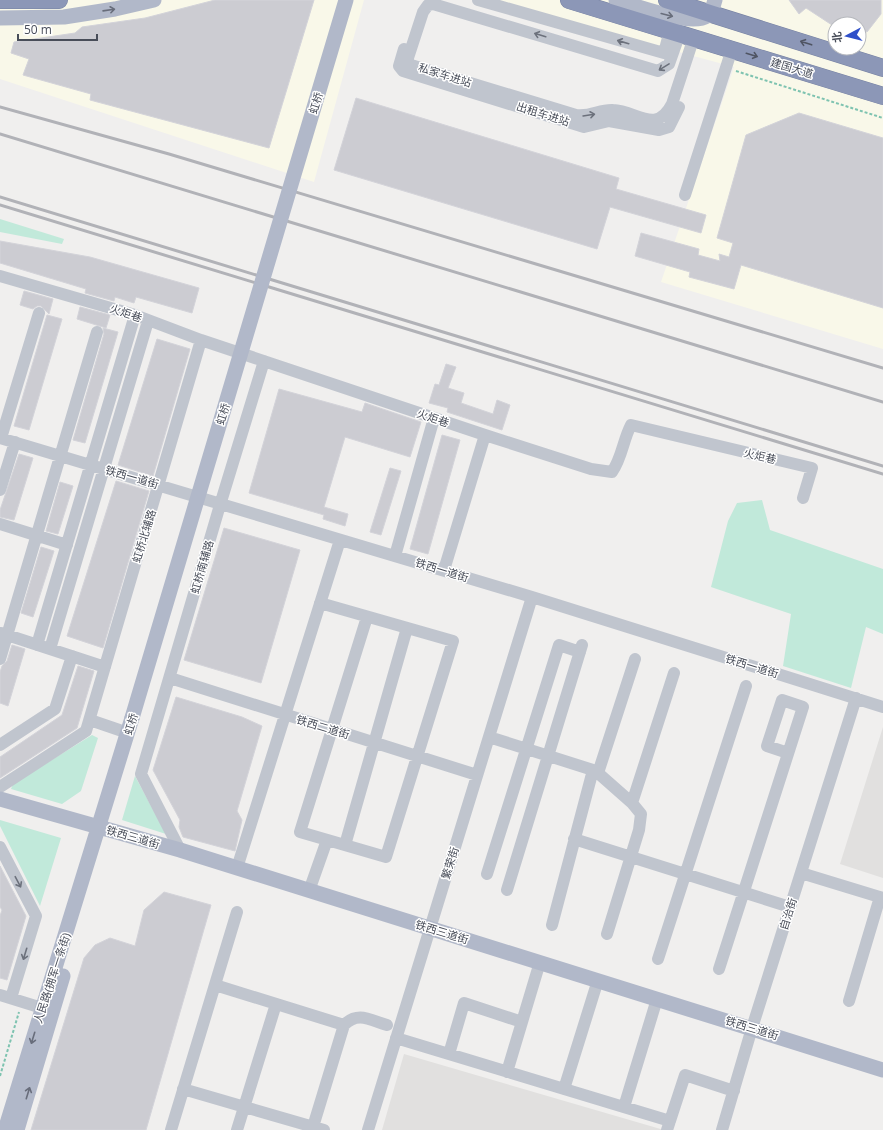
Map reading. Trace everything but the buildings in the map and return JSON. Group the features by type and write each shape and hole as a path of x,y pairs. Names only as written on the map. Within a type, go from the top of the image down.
{"highway":[{"path":"0,0 59,0"},
{"name":"建国大道","path":"569,0 883,96"},
{"path":"667,0 712,6 883,68"}],"main road":[{"path":"0,18 64,17 115,9 154,0"},
{"name":"虹桥","path":"103,828 132,718 346,0"},
{"path":"616,0 684,19 699,19 706,17 712,6"},
{"name":"铁西三道街","path":"0,799 180,850 657,998 883,1070"},
{"path":"17,1130 103,828"},
{"name":"人民路(拥军一条街)","path":"5,1130 42,1008 103,828"}],"street":[{"name":"出租车进站","path":"420,0 399,66 403,71 584,127 609,121 659,130 669,127 681,104 686,35"},
{"path":"478,0 664,54 686,35"},
{"name":"私家车进站","path":"433,4 658,71 669,64 686,35 672,104 667,114 660,120 650,120 613,110 587,117 576,115 411,65 408,62 423,12 428,5 433,4"},
{"path":"685,195 732,49"},
{"name":"火炬巷","path":"0,276 134,315 201,340 484,435 591,469 612,472 618,464 626,433 631,425 812,468 803,498"},
{"path":"1,438 39,313"},
{"path":"37,645 134,315"},
{"path":"50,649 148,321"},
{"path":"0,659 4,633 37,536 97,332"},
{"name":"虹桥北辅路","path":"0,787 86,731 160,484 201,340"},
{"name":"虹桥南辅路","path":"180,850 141,774 264,361"},
{"path":"395,556 434,418"},
{"path":"444,570 484,435"},
{"name":"铁西一道街","path":"1,438 160,484 220,505 444,570 883,707"},
{"path":"0,490 15,442"},
{"path":"0,524 67,545"},
{"path":"237,868 340,540"},
{"name":"繁荣街","path":"368,1130 532,597"},
{"path":"320,603 453,642 386,857 300,832 330,729 367,617"},
{"path":"345,845 407,628"},
{"path":"4,633 105,667"},
{"path":"487,874 559,645 581,649 507,890"},
{"path":"0,745 55,709 72,656"},
{"path":"552,925 574,839 634,659"},
{"path":"632,804 674,673"},
{"name":"铁西二道街","path":"170,678 477,775"},
{"path":"658,959 746,686"},
{"name":"自治街","path":"722,1130 752,1028 856,698"},
{"path":"90,720 128,733"},
{"path":"489,737 596,771 641,814 641,822 607,934"},
{"path":"719,969 788,753"},
{"path":"574,839 790,907"},
{"path":"309,891 327,840"},
{"path":"0,847 36,916 11,998 42,1008"},
{"path":"801,873 882,898 849,1001"},
{"path":"171,1130 237,912"},
{"path":"507,1072 540,962"},
{"path":"564,1089 598,980"},
{"path":"214,985 344,1025"},
{"path":"624,1107 657,998"},
{"path":"449,1054 464,1003 522,1022"},
{"path":"237,1130 276,1004"},
{"path":"183,1089 245,1106 316,1129 344,1025 351,1018 360,1017 388,1025"},
{"path":"396,1038 624,1107 668,1126 685,1075 734,1091"}],"path":[{"path":"726,68 883,118"},
{"path":"0,1076 11,998"}],"shaded area":[{"path":"0,0 364,0 314,182 0,79"},
{"path":"487,0 883,0 883,349 661,282 734,67"},
{"path":"883,727 883,878 840,864"},
{"path":"404,1054 664,1130 382,1130"}],"green space":[{"path":"0,219 64,239 62,244 0,232"},
{"path":"762,500 770,530 883,569 883,634 866,627 851,688 783,666 791,614 711,587 728,521 737,503"},
{"path":"92,735 98,738 81,791 62,804 11,789 13,784"},
{"path":"135,776 166,834 122,820"},
{"path":"0,820 61,838 40,906 0,826"}],"railway":[{"path":"0,107 169,154 883,368"},
{"path":"0,134 883,402"},
{"path":"0,197 883,466"},
{"path":"0,205 883,474"}]}
